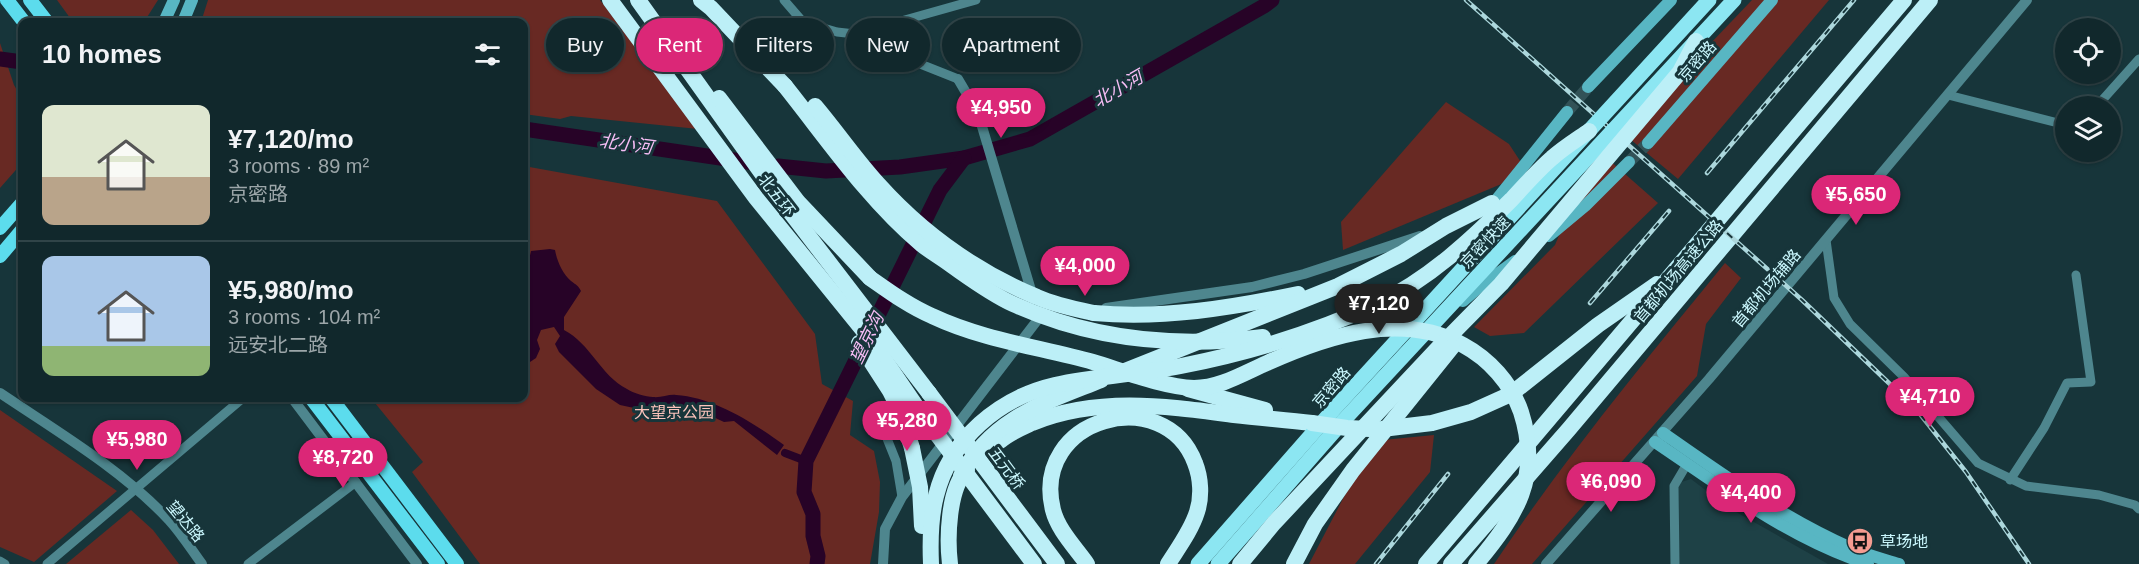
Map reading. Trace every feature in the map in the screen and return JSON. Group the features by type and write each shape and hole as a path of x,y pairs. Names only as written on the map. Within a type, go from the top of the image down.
{"highway":[{"name":"北五环","path":"610,0 756,198 836,299 851,313"},
{"path":"638,0 732,123 798,202 870,278 912,307 954,326 1312,423"},
{"name":"京密快速","path":"1198,564 1334,409 1709,0"},
{"name":"京密快速","path":"1218,564 1344,420 1734,0"},
{"name":"首都机场高速公路","path":"1426,564 1904,0"},
{"name":"首都机场高速公路","path":"1451,564 1569,429 1930,0"},
{"path":"706,4 835,129 878,184 914,221 959,255 1038,298 1094,314 1168,315 1239,306 1338,286"},
{"path":"1294,564 1315,524 1353,470 1501,284 1680,72 1696,42"},
{"path":"789,84 862,185 922,244 973,280 1012,303 1056,320 1101,333 1135,339 1178,342 1228,341 1286,334 1328,323"},
{"name":"北五环","path":"732,123 851,313 918,410 1034,564"},
{"path":"931,564 931,522 943,475 960,446 973,430 1006,403 1054,386 1215,359 1271,343 1380,302 1431,272 1484,226 1552,157 1588,131"},
{"path":"950,564 949,526 961,476 971,456 987,439 1016,417 1062,396 1338,286 1492,203"},
{"path":"961,476 1003,438 1050,416 1086,408 1131,404 1172,406 1347,428 1382,429 1432,423 1471,412 1511,394 1598,325 1675,272"},
{"path":"1240,564 1274,523 1440,345 1501,284"},
{"path":"851,313 871,339 890,391 901,413 912,448 920,487 923,564"},
{"path":"1176,386 1196,388 1216,384 1322,341 1381,329 1411,328 1442,335 1473,351 1485,359 1510,390 1518,404 1528,439 1527,469 1519,502 1510,520 1476,564"},
{"name":"北五环","path":"871,339 929,393"},
{"name":"五元桥","path":"929,393 1057,564"},
{"path":"1087,564 1062,530 1053,510 1051,474 1058,457 1070,440 1088,427 1109,420 1136,418 1159,424 1176,435 1191,452 1199,472 1198,512 1168,564"},
{"path":"1486,564 1569,429"}],"main road":[{"path":"7,0 21,18"},
{"path":"30,0 44,18"},
{"path":"166,18 174,0"},
{"path":"185,18 192,0"},
{"path":"1588,87 1671,0"},
{"name":"京密路","path":"1648,143 1772,0"},
{"name":"京密路","path":"1198,564 1448,279 1472,242 1492,203 1567,112"},
{"path":"1224,564 1278,501 1450,313 1478,288 1544,240 1585,206 1629,162"},
{"path":"0,228 18,208"},
{"path":"0,256 18,235"},
{"path":"314,402 438,564"},
{"path":"334,402 457,564"},
{"path":"1659,438 1687,464 1746,504 1852,561 1868,564"},
{"path":"1659,438 1803,526 1846,546 1899,564"}],"street":[{"path":"784,0 803,22 823,29 846,33"},
{"path":"912,18 976,0"},
{"name":"首都机场辅路","path":"1546,564 1659,438 2027,0"},
{"path":"2106,96 2139,59"},
{"path":"930,68 958,79 978,113 1039,318"},
{"path":"1948,95 2055,122"},
{"path":"883,564 885,529 902,497 1039,318 1252,287 1305,274 1446,226"},
{"path":"1826,240 1834,298 1850,324 1904,377 1978,463 2026,486 2099,495 2135,505 2139,509"},
{"path":"2010,480 2044,429 2067,384 2091,382 2076,275"},
{"name":"望达路","path":"0,393 137,489 170,521 202,564"},
{"path":"47,564 238,402"},
{"path":"295,402 417,564"},
{"path":"878,416 897,461 902,497"},
{"path":"1675,564 1674,486 1687,464"},
{"path":"248,564 356,482"},
{"path":"393,533 424,545"},
{"path":"1846,546 1852,561"},
{"path":"0,561 5,564"}],"shaded area":[{"path":"555,250 563,271 581,291 564,317 564,330 581,343 618,383 633,392 647,396 690,397 733,412 784,445 777,455 734,421 724,422 711,416 690,420 620,405 596,389 559,352 555,344 560,336 554,327 541,330 537,340 540,349 536,358 528,363 528,261 531,251"},
{"path":"1691,479 1729,508 1828,564 1679,564 1678,483"}],"green space":[{"path":"57,0 158,0 147,18 70,18"},
{"path":"208,0 600,0 614,18 546,18 546,72 624,72 624,32 636,47 636,72 655,72 698,129 571,116 560,119 528,115 528,18 202,18"},
{"path":"1752,0 1829,0 1678,179 1624,134"},
{"path":"0,43 18,92 18,168 0,188"},
{"path":"1446,102 1509,144 1528,173 1343,250 1341,222"},
{"path":"1608,159 1658,203 1524,333 1490,336 1474,327 1555,245 1574,199"},
{"name":"大望京公园","path":"528,167 717,201 815,334 822,384 853,401 850,435 874,451 880,482 879,512 870,564 480,564 412,472 423,462 374,402 528,402"},
{"path":"1725,263 1741,278 1706,324 1697,376 1532,564 1494,564 1577,448"},
{"path":"0,410 117,491 34,562 0,547"},
{"path":"1434,435 1430,472 1355,564 1309,564 1373,441"},
{"path":"131,510 153,530 179,564 66,564"}],"waterway":[{"name":"北小河","path":"778,166 826,171 900,167 964,158 1030,139 1272,0"},
{"name":"北小河","path":"0,59 18,61"},
{"name":"北小河","path":"528,130 761,164"},
{"name":"望京沟","path":"817,564 813,514 804,492 806,461 940,190 964,158"},
{"path":"785,453 806,461"}],"tunnel":[{"path":"1567,112 1588,87"},
{"path":"1629,162 1648,143"}],"railway":[{"path":"1466,0 1802,300 1916,409 1966,472 2029,564"},
{"path":"1707,173 1854,0"},
{"path":"1590,303 1669,211"},
{"path":"1376,564 1448,474"}],"place":[{"name":"草场地","path":"1860,541"}]}
